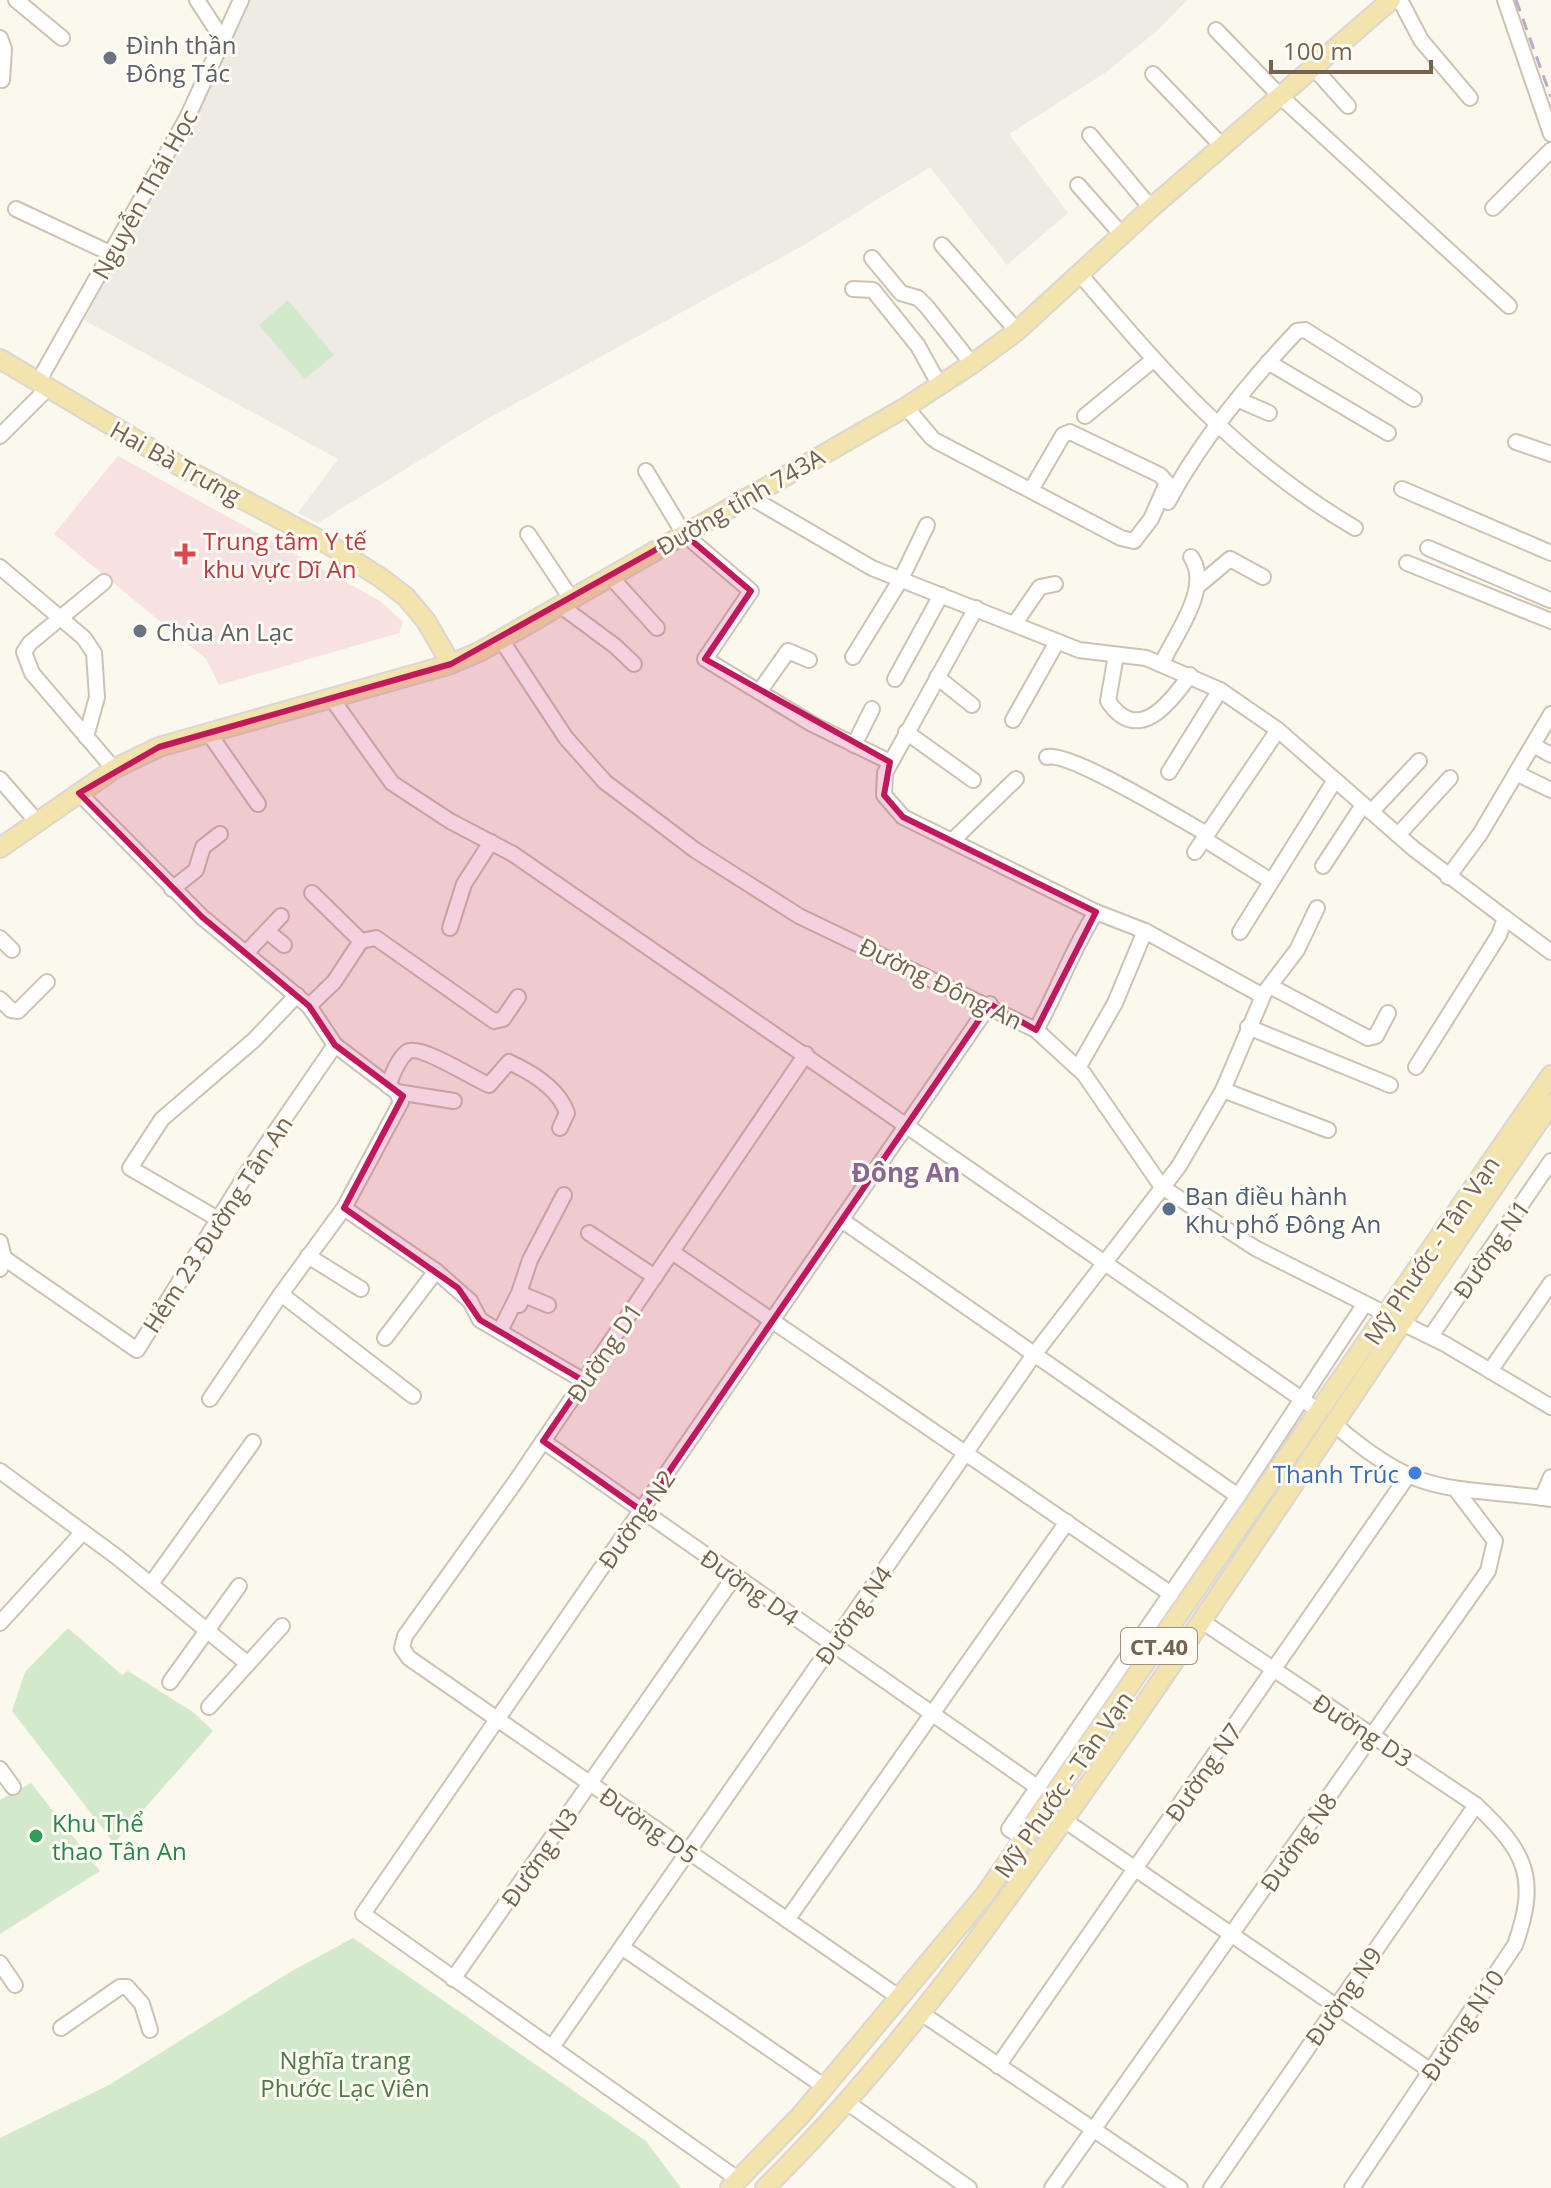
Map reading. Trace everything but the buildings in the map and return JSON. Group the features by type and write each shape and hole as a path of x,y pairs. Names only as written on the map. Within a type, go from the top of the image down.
{"main road":[{"name":"Đường tỉnh 743A","path":"0,848 114,769 159,747 451,664 502,641 906,407 1017,331 1151,208 1391,0"},
{"name":"Hai Bà Trưng","path":"0,359 178,465 331,546 381,578 406,597 426,621 451,664"},
{"name":"Mỹ Phước - Tân Vạn","path":"765,2188 921,2013 1004,1906 1203,1622 1334,1424 1396,1319 1551,1075"},
{"name":"Mỹ Phước - Tân Vạn","path":"734,2184 825,2087 984,1896 1319,1411 1396,1319 1551,1104"},
{"path":"1319,1411 1334,1424"}],"street":[{"path":"16,0 62,38"},
{"path":"197,0 223,40"},
{"name":"Nguyễn Thái Học","path":"0,436 43,386 187,118 241,0"},
{"path":"1400,0 1421,40 1470,98"},
{"path":"1505,0 1551,134"},
{"path":"1216,30 1280,96 1509,306"},
{"path":"0,38 4,49 2,80"},
{"path":"1313,67 1348,106"},
{"path":"1153,74 1223,147"},
{"path":"1090,135 1151,208"},
{"path":"1493,208 1551,150"},
{"path":"1078,185 1122,235"},
{"path":"16,209 112,254"},
{"path":"942,245 1017,331"},
{"path":"872,258 901,293 918,298 927,307 972,364"},
{"path":"1079,273 1153,360 1217,426 1311,502 1355,528"},
{"path":"853,289 873,290 918,346 940,386"},
{"path":"1168,503 1191,461 1217,426 1297,331 1305,330 1414,399"},
{"path":"1085,416 1153,360"},
{"path":"1268,362 1388,433"},
{"path":"1239,400 1269,413"},
{"path":"906,407 934,439 1121,538 1134,541 1151,519 1167,483 1160,475 1070,432 1063,435 1031,490"},
{"path":"1516,442 1551,454"},
{"path":"646,471 684,534 751,591 705,659 854,745 890,762"},
{"path":"1402,489 1551,553"},
{"path":"750,497 872,568 1057,642 1162,663 1220,690 1278,730 1448,877 1551,952"},
{"path":"853,657 901,579 927,525"},
{"path":"528,534 566,603 634,664"},
{"path":"1428,548 1550,600"},
{"path":"1191,557 1199,569 1199,585"},
{"path":"1162,663 1199,585 1224,560 1230,559 1263,577"},
{"path":"1407,563 1551,620 1551,584"},
{"path":"0,567 89,643 96,660 97,697 86,737"},
{"path":"610,576 657,628"},
{"path":"104,582 30,643 25,657 32,673 114,769"},
{"path":"1015,623 1040,587 1055,584"},
{"path":"895,679 941,595"},
{"path":"976,608 890,762 882,786 895,811 1096,912 1145,931 1368,1038 1376,1036 1388,1013"},
{"name":"Đường Đông An","path":"502,641 585,763 695,850 799,916 990,1004 1036,1030 1078,1068 1162,1187 1255,1248 1396,1319"},
{"path":"1013,720 1057,642"},
{"path":"759,692 788,651 809,660"},
{"path":"1116,655 1108,701 1114,710 1132,719 1144,720 1167,709 1190,675"},
{"path":"937,677 972,705"},
{"path":"1169,772 1220,690"},
{"path":"332,699 392,783 450,821 491,842 806,1054 1319,1411"},
{"path":"854,745 872,709"},
{"path":"1448,877 1480,834 1551,714"},
{"path":"1195,852 1278,730"},
{"path":"208,732 258,804"},
{"path":"906,732 973,780"},
{"path":"1533,745 1551,755"},
{"path":"1047,757 1058,756 1099,774 1206,837 1271,881"},
{"path":"1323,866 1367,808 1419,761"},
{"path":"1516,773 1551,790"},
{"path":"1398,835 1450,778"},
{"path":"0,779 38,823"},
{"path":"953,840 1016,779"},
{"path":"1240,932 1335,780"},
{"path":"79,793 172,889 309,1006 335,1045 392,1089 401,1102 344,1208 210,1399"},
{"path":"172,889 196,870 203,847 220,834"},
{"path":"450,928 464,884 491,842"},
{"path":"312,893 361,941"},
{"name":"Đường N4","path":"552,2047 1033,1356 1162,1187 1206,1123 1266,991 1297,950 1317,908"},
{"path":"1036,1030 1056,994 1072,951 1096,912"},
{"path":"246,953 281,916"},
{"path":"1416,1067 1499,935 1505,918"},
{"path":"267,931 284,945"},
{"path":"1078,1068 1115,1003 1145,931"},
{"path":"0,938 12,950"},
{"path":"309,1006 334,982 361,941 376,938 385,941 494,1021 503,1019 518,997"},
{"path":"0,999 11,1010 18,1011 47,982"},
{"path":"218,1219 130,1168 162,1119 254,1040 297,995"},
{"name":"Đường N2","path":"453,1979 363,1914 495,1718 642,1511 990,1004"},
{"path":"1248,1027 1390,1085"},
{"name":"Hẻm 23 Đường Tân An","path":"2,1264 137,1350 218,1219 335,1045"},
{"path":"392,1089 395,1068 406,1052 414,1049 489,1085 509,1062 535,1076 563,1105 567,1113 560,1128"},
{"name":"Đường D1","path":"402,1648 405,1636 543,1441 806,1054"},
{"path":"392,1089 454,1101"},
{"path":"1223,1090 1328,1130"},
{"name":"Đường N1","path":"1431,1336 1551,1161"},
{"path":"502,1332 530,1260 564,1195"},
{"path":"344,1208 458,1288 480,1320 584,1381"},
{"path":"843,1221 1238,1496"},
{"path":"589,1233 655,1277"},
{"path":"0,1242 2,1264"},
{"path":"672,1252 1171,1594"},
{"path":"308,1256 361,1289"},
{"path":"385,1338 436,1271"},
{"path":"1490,1371 1551,1283"},
{"path":"281,1294 413,1396"},
{"path":"502,1332 524,1295 548,1305"},
{"path":"1025,1839 1009,1829 1238,1496 1364,1305"},
{"path":"1396,1319 1431,1336 1551,1407"},
{"path":"1334,1424 1368,1454 1407,1477 1457,1491 1546,1498 1551,1477"},
{"name":"Đường D4","path":"543,1441 1037,1787"},
{"path":"151,1584 253,1442"},
{"path":"0,1471 151,1584 248,1664"},
{"name":"Đường N7","path":"998,2066 1407,1477"},
{"name":"Đường N8","path":"1052,2188 1488,1571 1495,1541 1457,1491"},
{"path":"787,1920 1067,1522"},
{"path":"0,1623 83,1532"},
{"name":"Đường N3","path":"453,1979 734,1577"},
{"path":"170,1682 239,1586"},
{"name":"Đường D3","path":"1203,1622 1476,1805 1516,1847"},
{"path":"209,1707 282,1626"},
{"name":"Đường D5","path":"402,1648 409,1658 900,1998"},
{"path":"0,1769 13,1787"},
{"name":"Đường N9","path":"1211,2188 1476,1805"},
{"path":"1064,1820 1431,2071"},
{"name":"Đường N10","path":"1352,2188 1515,1945 1525,1917 1527,1888 1516,1847"},
{"path":"623,1948 825,2087"},
{"path":"0,1963 15,1985"},
{"path":"453,1979 552,2047 734,2184"},
{"path":"61,2028 111,1991 124,1987 142,2004 150,2030"},
{"path":"921,2013 1180,2188"},
{"path":"845,2101 969,2188"}],"highlighted area":[{"path":"684,534 751,591 705,659 890,762 884,795 903,817 1096,912 1036,1030 990,1004 642,1511 543,1441 584,1381 480,1320 458,1288 344,1208 403,1096 335,1045 309,1006 202,917 79,793 159,747 451,664"}],"shaded area":[{"path":"243,0 1187,0 1159,29 1105,73 1009,134 1068,213 1007,265 930,167 804,245 485,420 318,523 298,513 338,459 84,320 193,120"},
{"name":"Trung tâm Y tế khu vực Dĩ An","path":"118,456 380,601 403,622 399,633 219,685 206,659 54,534"}],"green space":[{"path":"288,300 334,355 305,379 259,325"},
{"path":"68,1628 122,1675 128,1671 193,1712 213,1731 114,1843 12,1711 25,1672"},
{"name":"Khu Thể thao Tân An","path":"31,1783 100,1871 0,1934 0,1800"},
{"name":"Nghĩa trang Phước Lạc Viên","path":"353,1938 646,2141 681,2188 0,2188 0,2138 109,2085 290,1972"}],"railway":[{"path":"1516,0 1551,97"}],"place":[{"name":"Đình thần Đông Tác","path":"110,58"},
{"name":"Trung tâm Y tế khu vực Dĩ An","path":"185,554"},
{"name":"Chùa An Lạc","path":"140,631"},
{"name":"Ban điều hành Khu phố Đông An","path":"1169,1209"},
{"name":"Thanh Trúc","path":"1415,1473"},
{"name":"Khu Thể thao Tân An","path":"36,1836"}],"district":[{"name":"Đông An","path":"906,1172"}]}
